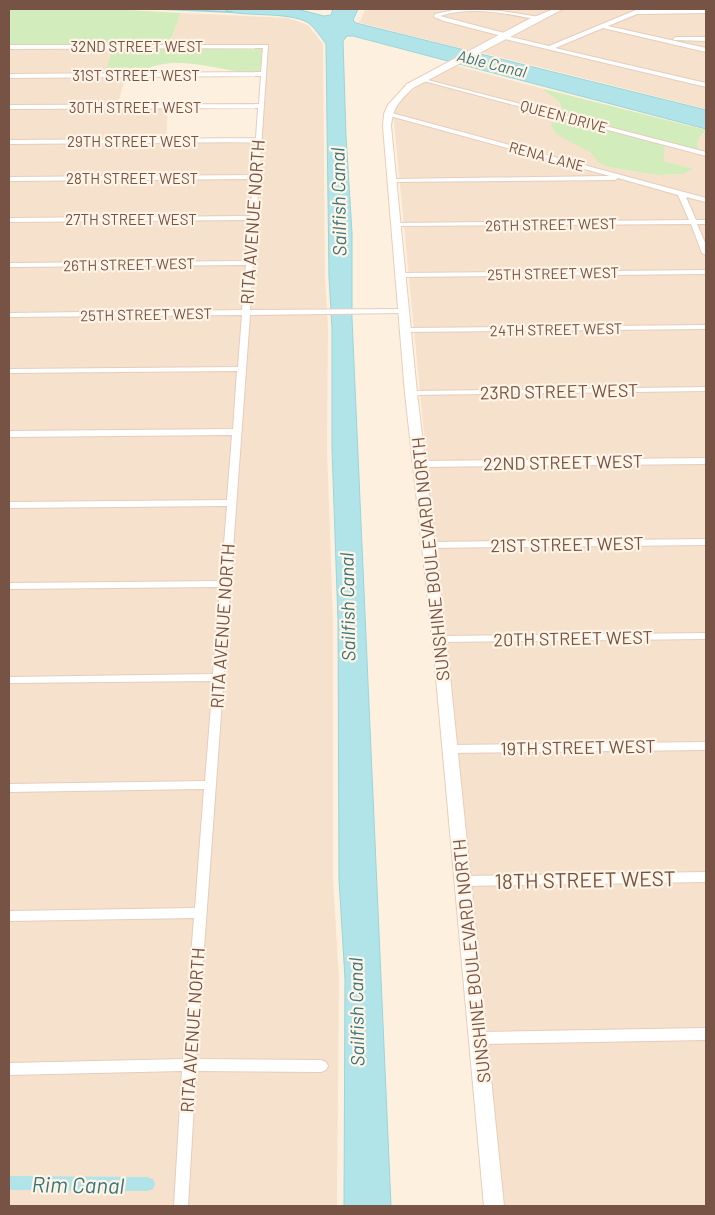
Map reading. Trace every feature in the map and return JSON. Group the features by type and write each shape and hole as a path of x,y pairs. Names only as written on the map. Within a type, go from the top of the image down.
{"street":[{"path":"388,114 398,97 410,86 537,18 559,9"},
{"path":"537,18 502,11 452,11 437,14 437,17 446,20 550,48 706,85"},
{"path":"550,48 636,12 706,11"},
{"path":"602,26 706,50"},
{"path":"657,39 706,39"},
{"name":"32ND STREET WEST","path":"9,47 266,46"},
{"name":"RITA AVENUE NORTH","path":"181,1206 189,1065 266,46"},
{"name":"31ST STREET WEST","path":"9,76 264,74"},
{"name":"QUEEN DRIVE","path":"422,79 706,154"},
{"name":"30TH STREET WEST","path":"9,107 261,106"},
{"name":"RENA LANE","path":"388,114 706,200"},
{"name":"SUNSHINE BOULEVARD NORTH","path":"388,114 387,126 391,181 403,311 439,639 494,1206"},
{"name":"29TH STREET WEST","path":"9,142 258,140"},
{"path":"391,181 612,179 621,176"},
{"name":"28TH STREET WEST","path":"9,179 256,177"},
{"path":"681,193 706,254"},
{"name":"27TH STREET WEST","path":"9,220 253,218"},
{"name":"26TH STREET WEST","path":"396,225 706,222"},
{"name":"26TH STREET WEST","path":"9,265 250,263"},
{"name":"25TH STREET WEST","path":"400,275 706,272"},
{"name":"25TH STREET WEST","path":"9,315 403,311"},
{"name":"24TH STREET WEST","path":"405,330 706,327"},
{"path":"9,371 241,369"},
{"name":"23RD STREET WEST","path":"411,393 706,390"},
{"path":"9,434 237,432"},
{"name":"22ND STREET WEST","path":"419,464 706,460"},
{"path":"9,505 232,503"},
{"name":"21ST STREET WEST","path":"429,545 706,542"},
{"path":"9,586 225,584"},
{"name":"20TH STREET WEST","path":"439,639 706,636"},
{"path":"9,680 218,677"},
{"name":"19TH STREET WEST","path":"450,749 706,746"},
{"path":"9,788 210,785"},
{"name":"18TH STREET WEST","path":"463,881 706,877"},
{"path":"9,916 201,913"},
{"path":"478,1038 706,1034"},
{"path":"9,1069 189,1065 321,1066"}],"shaded area":[{"path":"365,9 555,9 476,50 468,50 357,22 361,20"},
{"path":"564,9 706,9 706,109 479,52 550,14"},
{"path":"181,13 288,18 308,25 323,44 325,277 328,328 327,449 333,621 333,879 339,979 337,1206 9,1206 9,46 114,45 126,76 117,106 168,106 166,141 255,140 265,70 168,48"},
{"path":"453,65 544,89 562,107 560,113 556,116 578,145 608,167 656,175 684,174 694,169 664,161 665,145 699,151 697,141 706,131 706,1206 503,1206 436,559 393,112 398,102 426,80"}],"green space":[{"path":"9,9 111,9 181,13 168,47 261,47 264,75 195,64 172,63 154,66 124,77 104,76 114,45 9,46"},
{"path":"544,89 706,130 697,141 699,152 665,145 664,161 694,169 684,174 656,175 608,167 598,162 590,152 556,134 551,124 560,113 562,107"}],"water":[{"path":"231,9 297,9 324,16 331,15 333,9 358,9 353,20 356,23 706,110 706,129 353,36 347,36 343,41 352,233 352,318 391,1206 344,1206 345,979 339,879 338,621 332,449 332,328 329,277 326,44 313,27 304,21 283,16 225,11"}],"waterway":[{"path":"163,9 232,12"},
{"name":"Rim Canal","path":"9,1183 147,1184"}],"water label":[{"name":"Able Canal","path":"492,63"},
{"name":"Sailfish Canal","path":"338,202"},
{"name":"Sailfish Canal","path":"347,607"},
{"name":"Sailfish Canal","path":"356,1012"}]}
